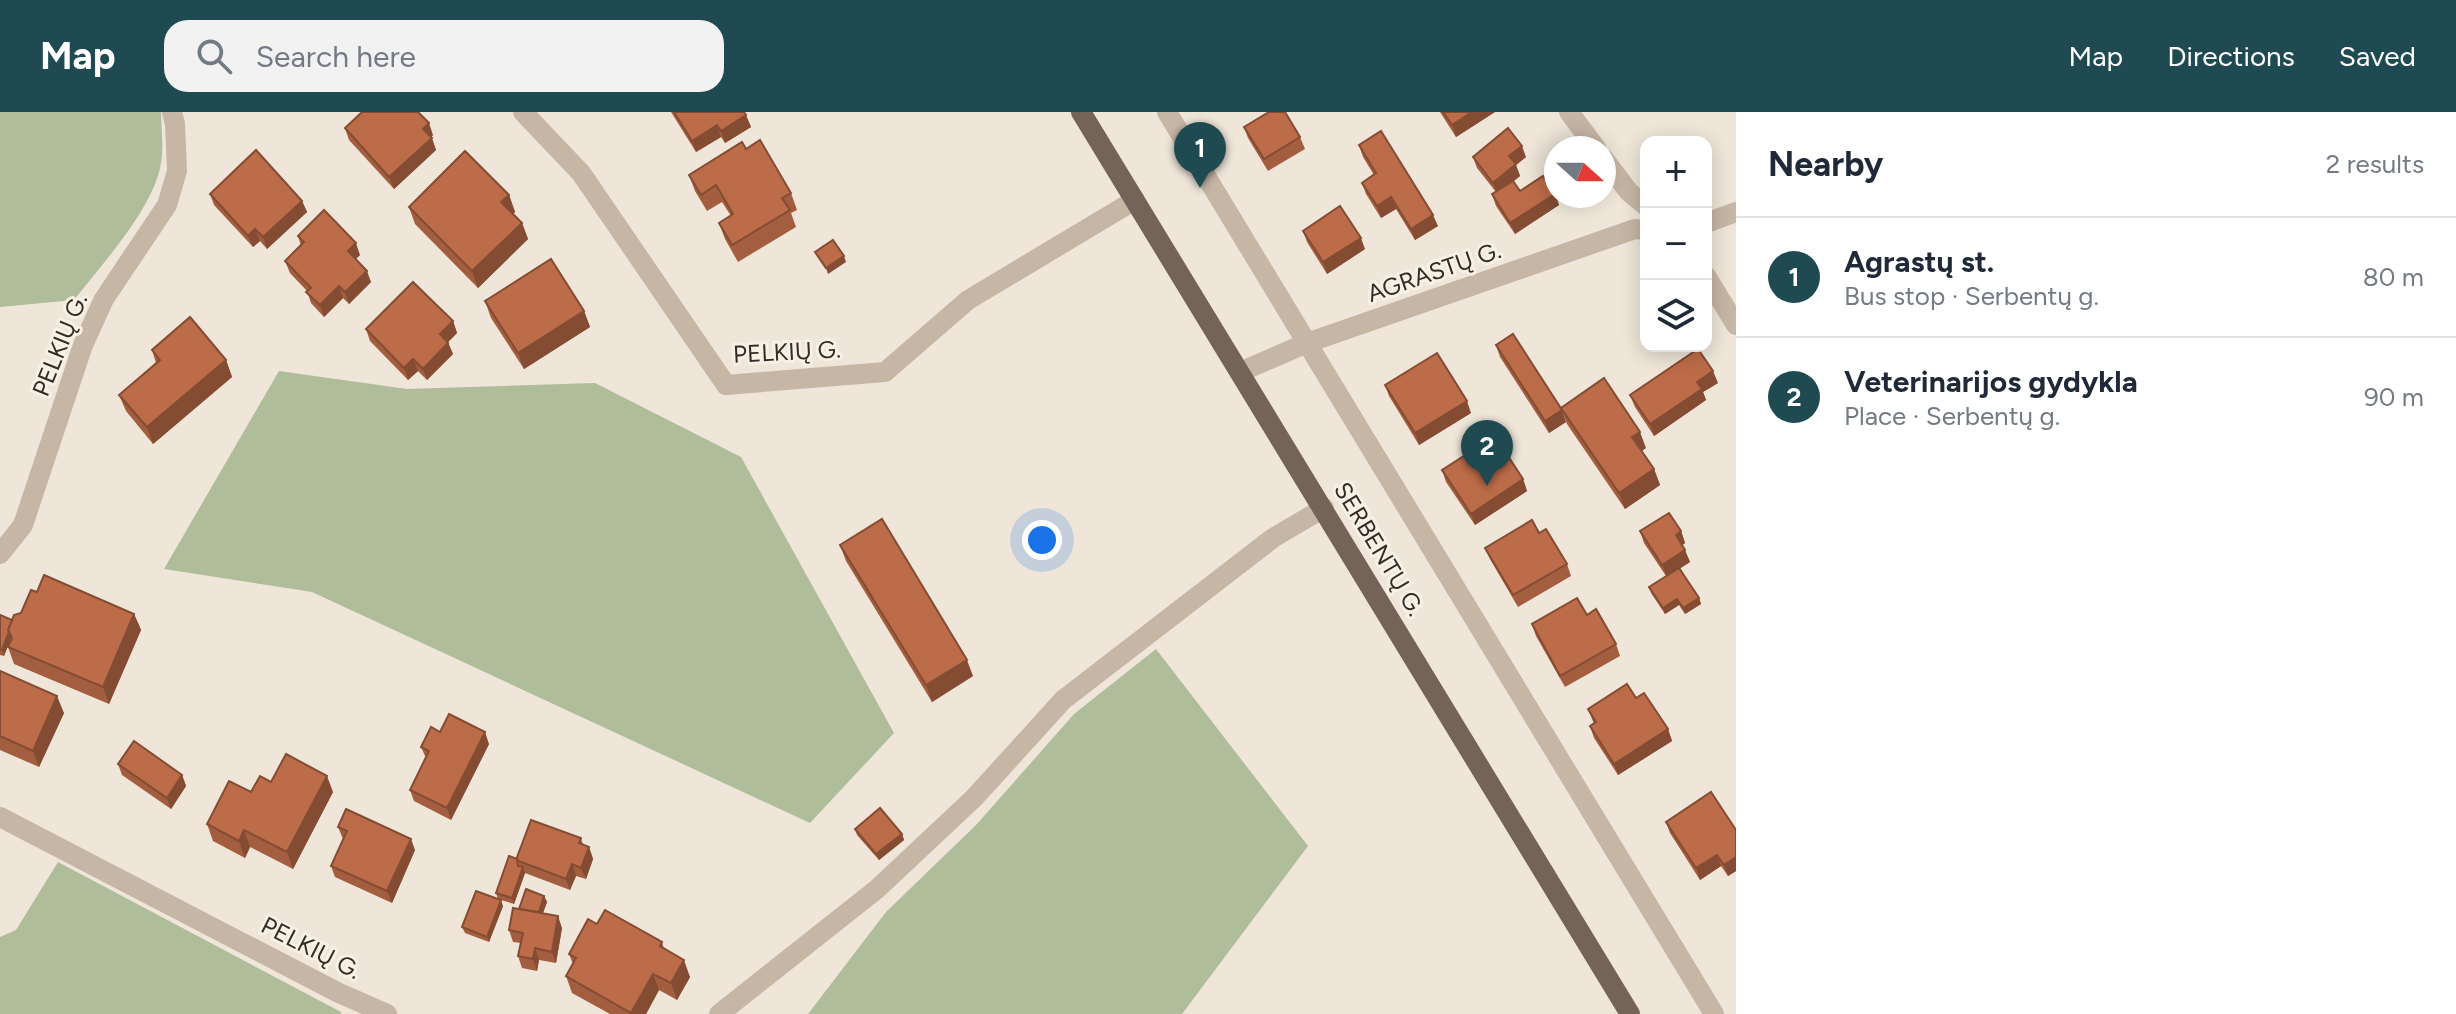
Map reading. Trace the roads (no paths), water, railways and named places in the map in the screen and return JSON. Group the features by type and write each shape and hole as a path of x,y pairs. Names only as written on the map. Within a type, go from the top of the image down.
{"main road":[{"name":"SERBENTŲ G.","path":"1081,112 1630,1014"}],"street":[{"name":"PELKIŲ G.","path":"0,554 23,525 83,345 104,299 167,205 177,171 172,112"},
{"name":"PELKIŲ G.","path":"523,112 581,173 726,385 885,372 968,300 1135,200"},
{"path":"1167,112 1714,1014"},
{"path":"1569,112 1587,136"},
{"path":"1616,175 1640,201"},
{"path":"1712,221 1736,212"},
{"name":"AGRASTŲ G.","path":"1240,372 1307,343 1640,229"},
{"path":"1708,280 1736,325"},
{"path":"719,1014 877,889 974,798 1063,700 1273,538 1324,508"},
{"name":"PELKIŲ G.","path":"0,817 339,993 387,1014"}],"place":[{"name":"Agrastų st.","path":"1200,188"},
{"name":"Veterinarijos gydykla","path":"1487,486"}]}
